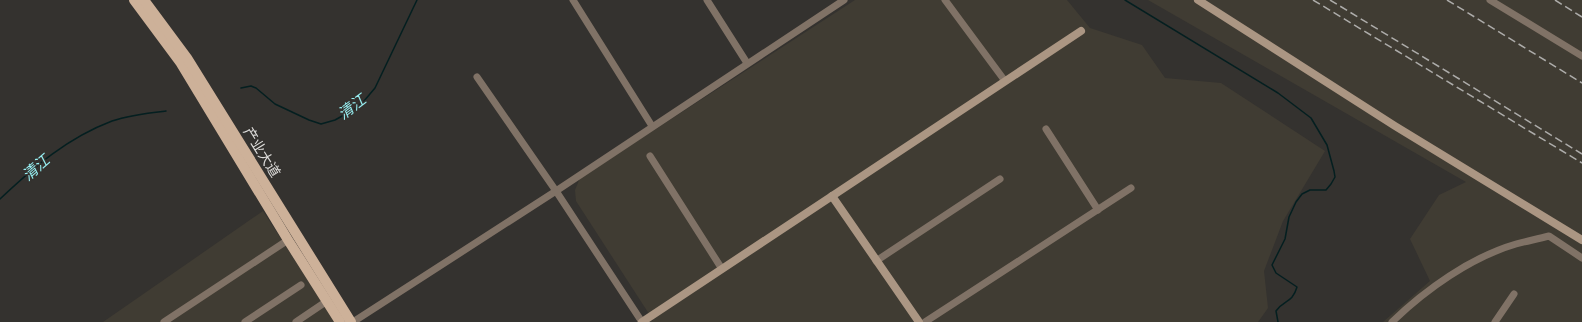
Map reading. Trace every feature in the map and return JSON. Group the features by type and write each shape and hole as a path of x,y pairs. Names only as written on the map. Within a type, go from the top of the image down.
{"main road":[{"name":"产业大道","path":"134,0 180,62 288,240 340,322"},
{"name":"产业大道","path":"144,0 187,58 352,322"}],"street":[{"path":"573,0 652,126"},
{"path":"707,0 747,63"},
{"path":"945,0 1005,81"},
{"path":"1198,0 1395,126 1582,240"},
{"path":"1490,0 1582,56"},
{"path":"352,322 556,191 842,1"},
{"path":"477,77 556,191 642,322 1081,31"},
{"path":"1046,129 1098,210"},
{"path":"650,156 722,269"},
{"path":"876,261 1000,180"},
{"path":"925,322 1131,188"},
{"path":"832,196 919,322"},
{"path":"1392,322 1426,293 1454,274 1485,256 1515,244 1549,236 1582,258"},
{"path":"164,322 288,240"},
{"path":"245,322 302,285"},
{"path":"1494,322 1514,294"},
{"path":"296,322 327,301"}],"shaded area":[{"path":"855,0 1067,0 1090,28 1142,45 1165,78 1221,83 1325,151 1283,221 1264,271 1268,308 1258,322 650,322 653,320 576,201 575,190 580,178"},
{"path":"1148,0 1582,0 1582,322 1383,322 1430,281 1410,239 1439,195 1466,182"},
{"path":"263,211 335,322 103,322"}],"waterway":[{"name":"清江","path":"241,88 251,86 256,88 275,104 309,120 321,124 335,120 353,110 364,101 375,88 417,0"},
{"path":"1125,0 1278,93 1311,118 1327,145 1335,177 1326,190 1310,190 1302,194 1296,202 1289,217 1285,239 1272,265 1276,273 1297,287 1293,296 1276,311 1278,322"},
{"name":"清江","path":"0,199 52,154 80,136 118,119 139,114 166,111"}],"railway":[{"path":"1313,0 1582,163"},
{"path":"1330,0 1582,154"},
{"path":"1447,0 1582,83"},
{"path":"1555,0 1582,17"}]}
